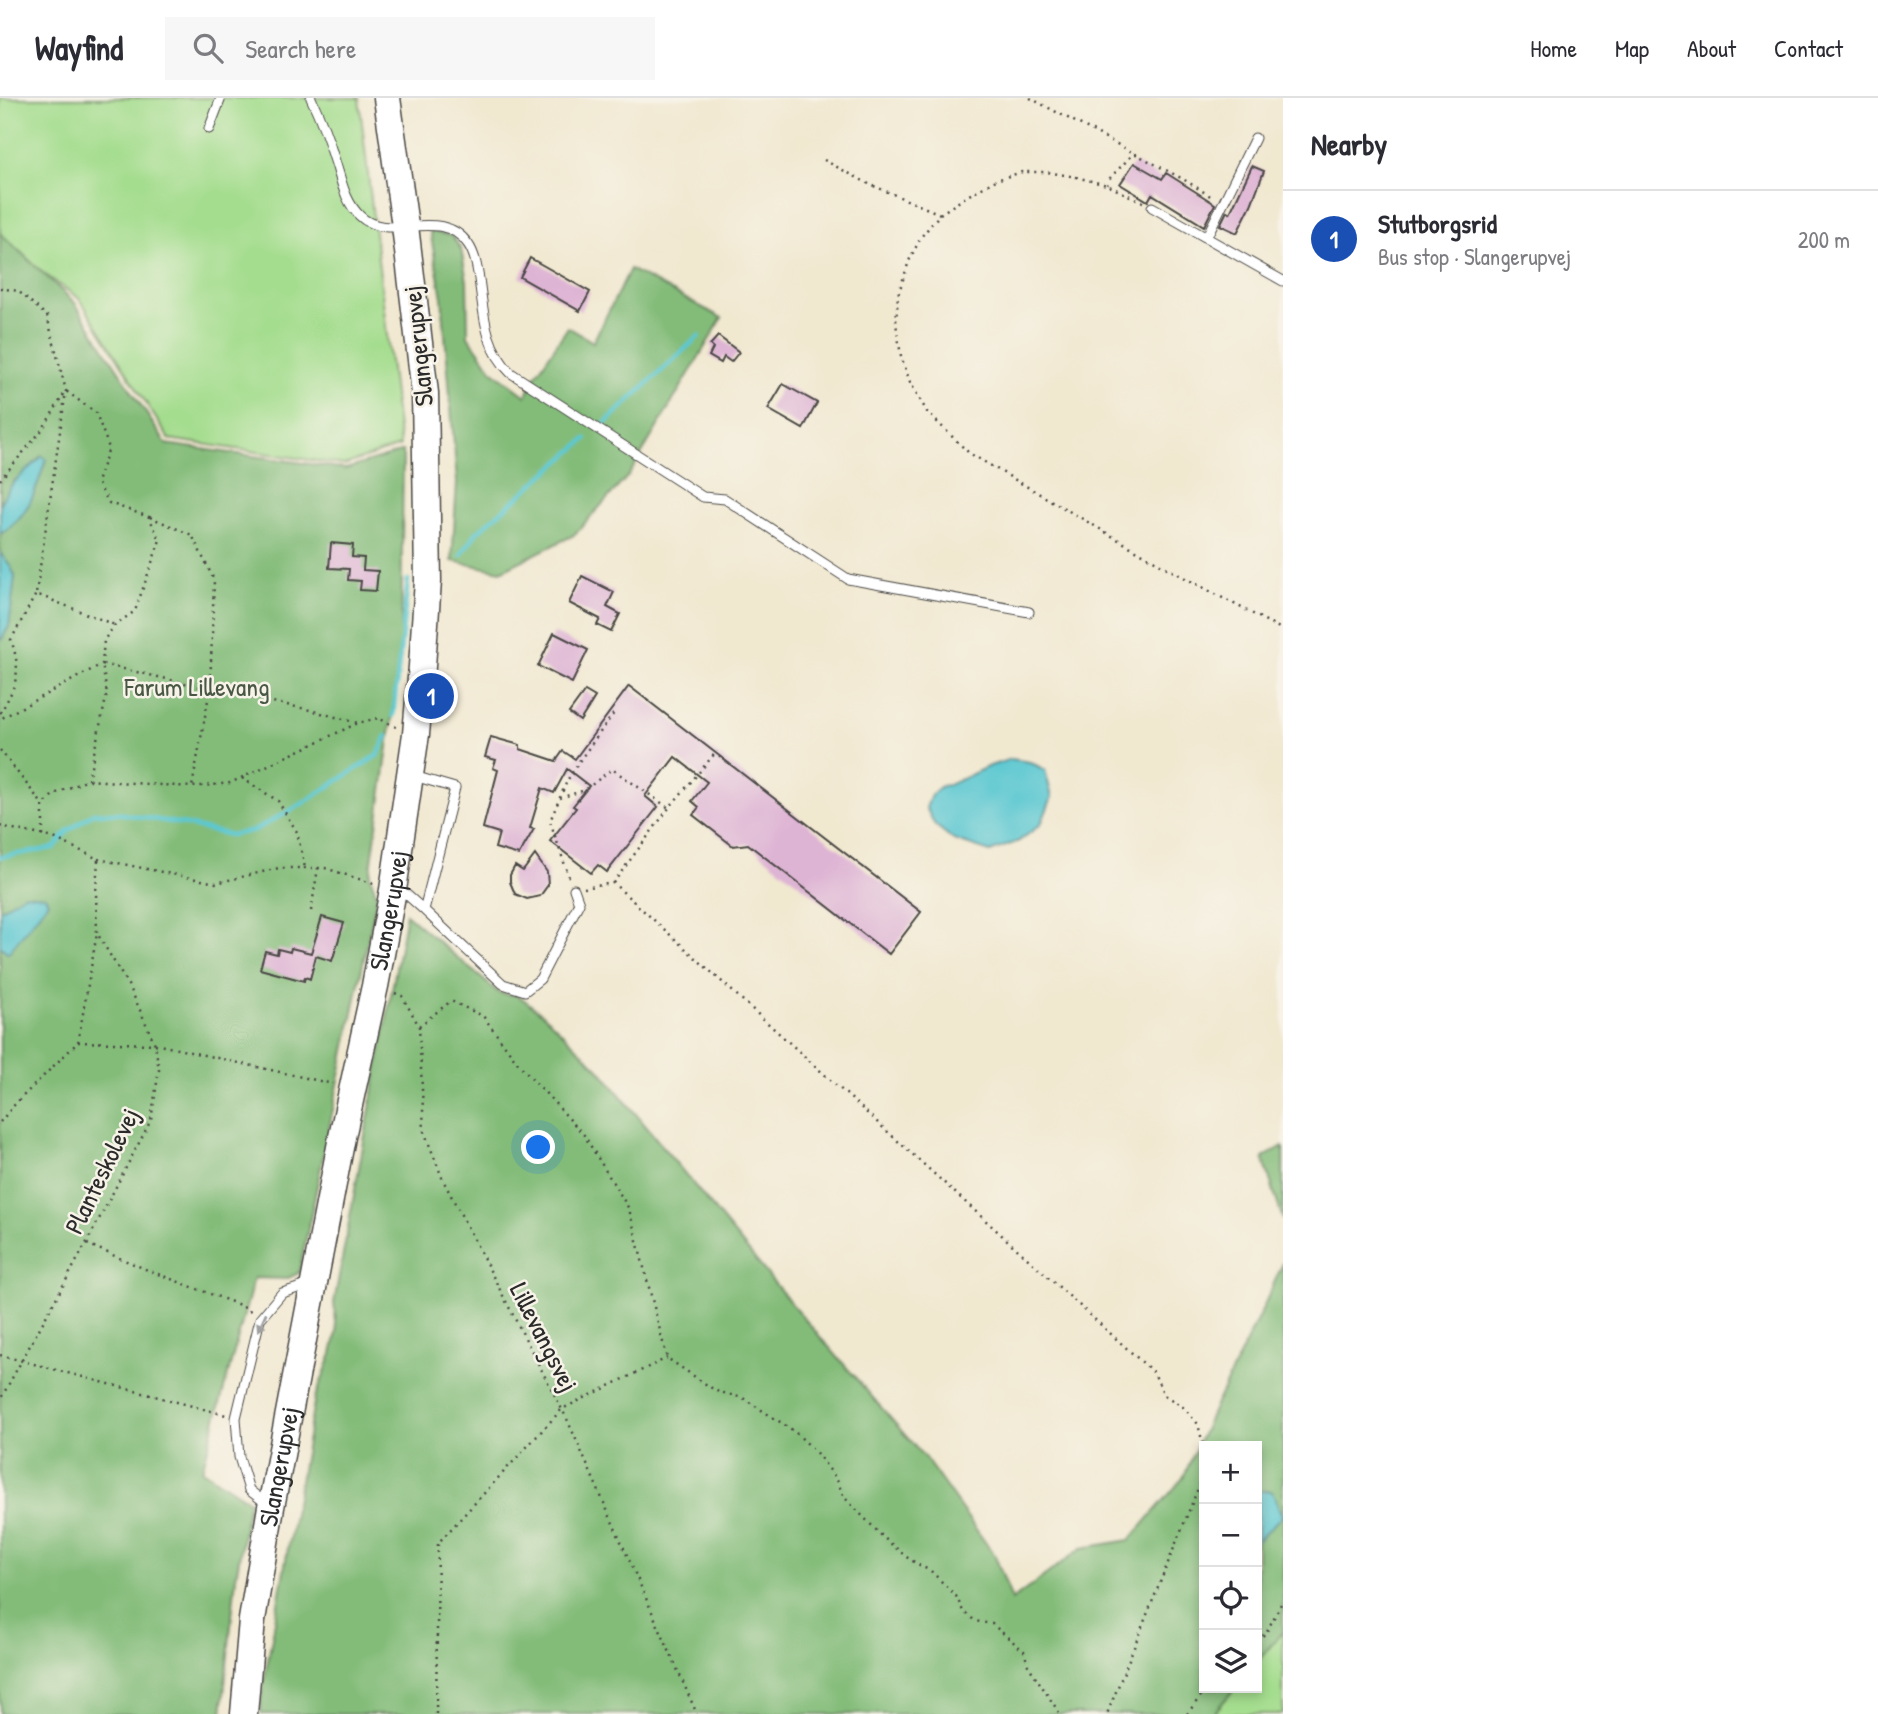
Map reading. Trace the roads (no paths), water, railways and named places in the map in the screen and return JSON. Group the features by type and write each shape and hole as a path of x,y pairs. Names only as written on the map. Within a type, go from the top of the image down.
{"main road":[{"name":"Slangerupvej","path":"244,1714 252,1619 271,1507 313,1283 375,986 393,890 416,734 428,581 425,393 387,98"}],"lane":[{"path":"209,129 220,98"},
{"path":"311,98 349,202 361,218 386,227 434,224 457,232 468,244 476,260 484,322 491,345 511,373 703,497 725,499 848,579 1029,612"},
{"path":"1206,238 1255,138"},
{"path":"1152,207 1283,281"},
{"path":"410,775 455,788 424,910"},
{"path":"393,890 406,894 503,984 525,990 540,979 579,903 573,889"},
{"path":"271,1507 249,1490 239,1457 236,1418 260,1319 282,1293 313,1283"}],"water":[{"path":"42,456 46,459 31,501 18,519 0,534 0,506 3,498 12,485"},
{"path":"0,553 15,576 9,626 0,642"},
{"path":"1011,759 1030,762 1045,770 1052,797 1041,824 1019,841 990,852 954,840 935,825 926,808 931,795 941,786"},
{"path":"24,894 45,896 48,902 8,953 0,946 0,910"},
{"path":"1262,1491 1272,1491 1282,1516 1262,1536"}],"waterway":[{"path":"605,423 699,336"},
{"path":"461,555 477,532 586,439"},
{"path":"393,716 408,580"},
{"path":"0,857 54,848 68,831 93,813 117,813 230,835 253,831 300,805 378,755 387,736"}],"place":[{"name":"Stutborgsrid","path":"431,696"}],"park label":[{"name":"Farum Lillevang","path":"197,687"}]}
